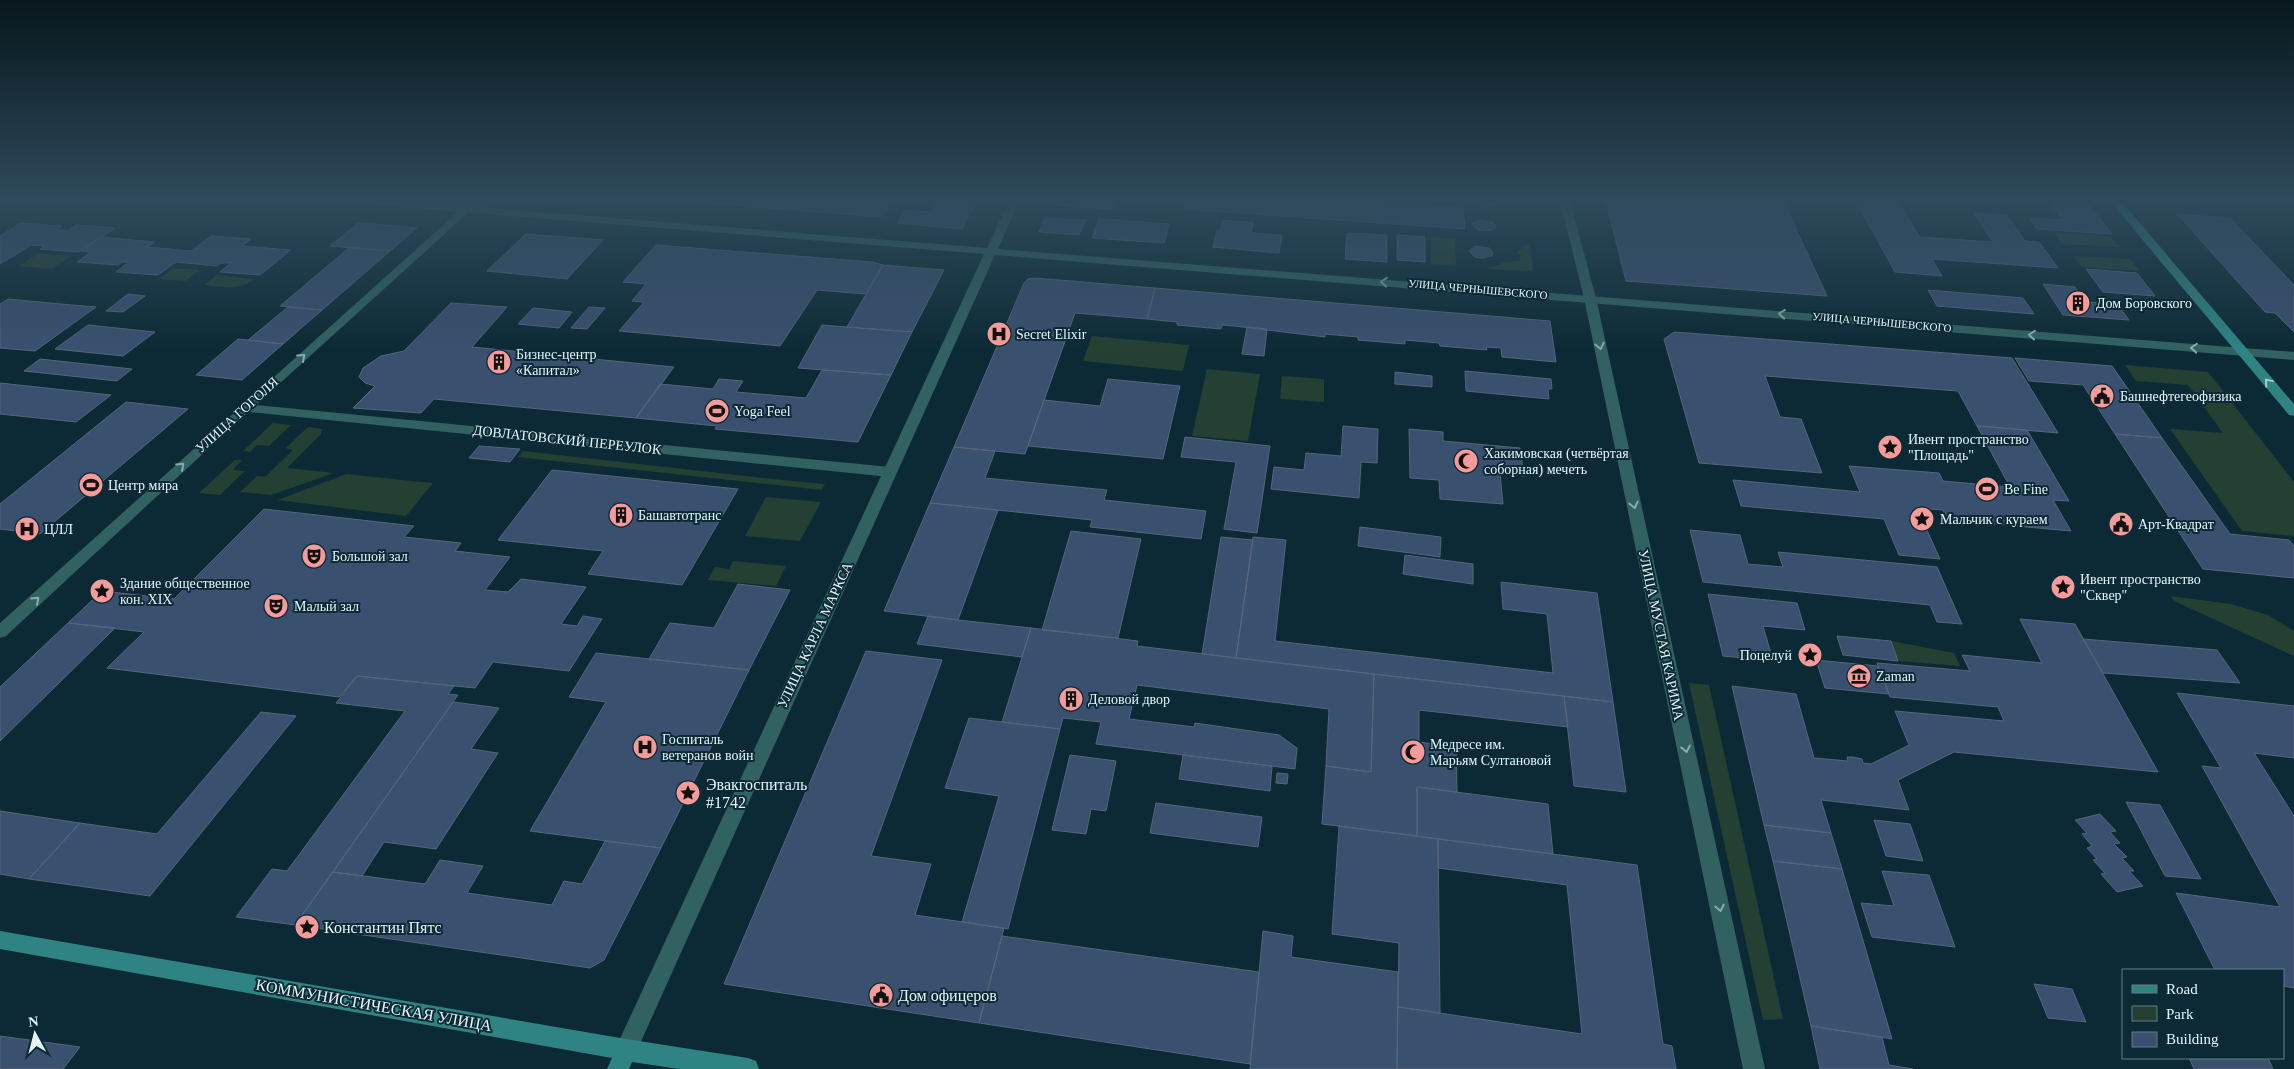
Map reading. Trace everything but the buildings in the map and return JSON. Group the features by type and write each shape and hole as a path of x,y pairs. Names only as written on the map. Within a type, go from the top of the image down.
{"main road":[{"path":"2157,251 2294,412"},
{"name":"КОММУНИСТИЧЕСКАЯ УЛИЦА","path":"0,940 622,1059 748,1069"}],"street":[{"name":"УЛИЦА ГОГОЛЯ","path":"0,632 420,251"},
{"name":"УЛИЦА КАРЛА МАРКСА","path":"622,1059 991,251"},
{"name":"УЛИЦА ЧЕРНЫШЕВСКОГО","path":"1002,251 2294,356"},
{"name":"УЛИЦА МУСТАЯ КАРИМА","path":"1578,251 1590,298 1754,1069"},
{"name":"ДОВЛАТОВСКИЙ ПЕРЕУЛОК","path":"245,408 890,472"}],"green space":[{"path":"1431,251 1455,251 1456,266 1431,264"},
{"path":"1519,251 1531,251 1533,269 1531,271 1488,269 1505,262 1519,261 1521,256 1517,253"},
{"path":"39,253 71,256 51,269 19,266"},
{"path":"2073,256 2130,259 2140,271 2082,267"},
{"path":"173,268 200,270 185,281 158,279"},
{"path":"217,275 255,279 237,287 204,285"},
{"path":"1092,336 1189,345 1183,371 1083,361"},
{"path":"2125,365 2208,372 2294,482 2294,536 2242,531 2170,429 2223,433 2188,385 2136,381"},
{"path":"1207,369 1260,374 1248,441 1192,436"},
{"path":"1282,376 1324,379 1324,402 1280,399"},
{"path":"273,423 291,425 269,446 257,445 250,452 243,451"},
{"path":"308,427 322,429 321,434 287,468 334,473 271,495 240,492 257,476 265,477 293,450 286,448"},
{"path":"523,451 825,484 822,490 518,457"},
{"path":"235,460 242,460 233,470 245,471 220,495 199,493"},
{"path":"346,474 433,483 406,516 278,500"},
{"path":"766,497 821,502 800,541 745,536"},
{"path":"733,561 786,566 776,586 708,580 715,567 729,569"},
{"path":"2171,596 2231,604 2268,615 2294,631 2294,656 2174,601"},
{"path":"1891,641 1954,653 1960,666 1898,661"},
{"path":"1689,683 1709,685 1783,1019 1763,1020"}],"place":[{"name":"Дом Боровского","path":"2078,303"},
{"name":"Secret Elixir","path":"999,334"},
{"name":"Бизнес-центр «Капитал»","path":"499,362"},
{"name":"Башнефтегеофизика","path":"2102,396"},
{"name":"Yoga Feel","path":"717,411"},
{"name":"Ивент пространство \"Площадь\"","path":"1890,447"},
{"name":"Хакимовская (четвёртая соборная) мечеть","path":"1466,461"},
{"name":"Центр мира","path":"91,485"},
{"name":"Be Fine","path":"1987,489"},
{"name":"Башавтотранс","path":"621,515"},
{"name":"Мальчик с кураем","path":"1922,519"},
{"name":"Арт-Квадрат","path":"2121,524"},
{"name":"ЦЛЛ","path":"27,529"},
{"name":"Большой зал","path":"314,556"},
{"name":"Ивент пространство \"Сквер\"","path":"2063,587"},
{"name":"Здание общественное кон. XIX","path":"102,591"},
{"name":"Малый зал","path":"276,606"},
{"name":"Поцелуй","path":"1810,655"},
{"name":"Zaman","path":"1859,676"},
{"name":"Деловой двор","path":"1071,699"},
{"name":"Госпиталь ветеранов войн","path":"645,747"},
{"name":"Медресе им. Марьям Султановой","path":"1413,752"},
{"name":"Эвакгоспиталь #1742","path":"688,793"},
{"name":"Константин Пятс","path":"307,927"},
{"name":"Дом офицеров","path":"881,995"}]}
